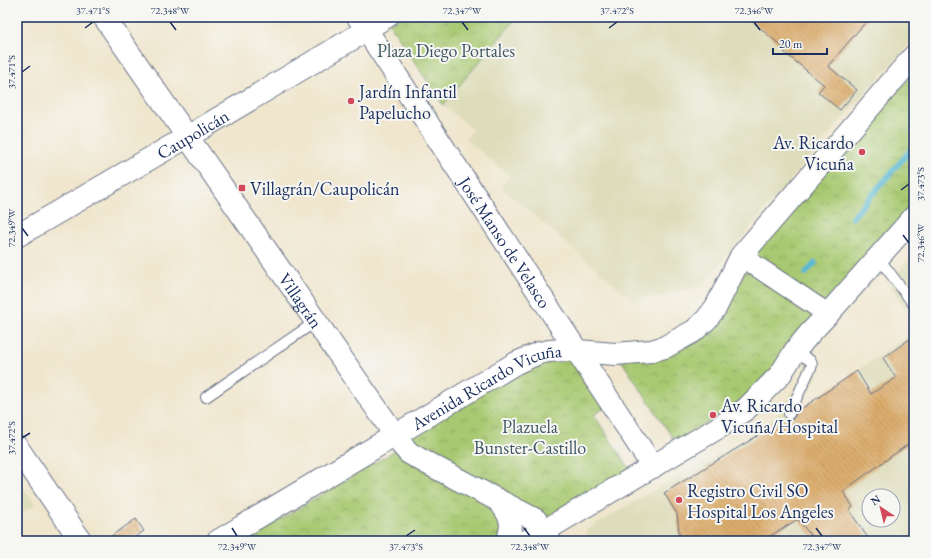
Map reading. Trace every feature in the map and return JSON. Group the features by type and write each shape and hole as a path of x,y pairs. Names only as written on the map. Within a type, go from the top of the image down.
{"main road":[{"name":"Villagrán","path":"104,17 394,436 405,448 419,459 536,520 540,538"},
{"name":"Caupolicán","path":"17,236 187,137 363,23"},
{"name":"José Manso de Velasco","path":"363,23 653,467"},
{"name":"Avenida Ricardo Vicuña","path":"218,541 516,363 549,351 577,351 615,354 651,350 665,347 694,331 716,308 741,256 914,56"},
{"path":"540,538 653,467 722,426 746,409 780,375 795,351 810,332 828,314 914,216"},
{"path":"17,447 81,541"},
{"path":"498,500 504,507 511,520 511,528 507,541"}],"street":[{"path":"363,23 388,17"},
{"path":"741,256 828,314"}],"lane":[{"path":"878,257 914,305"},
{"path":"206,397 315,322"},
{"path":"789,414 812,365 811,361 801,354 800,351 810,332"}],"shaded area":[{"path":"517,17 914,17 914,39 841,120 701,286 634,301 501,187 509,176 466,139 473,130 443,105"},
{"path":"914,253 914,322 888,283"},
{"path":"914,332 914,541 584,541 588,529 756,432 777,415 784,405 802,376 804,369 803,360 819,358 819,375 804,398 802,408"},
{"path":"17,479 35,505 17,516"}],"green space":[{"name":"Plaza Diego Portales","path":"402,17 517,17 443,105 389,23"},
{"path":"914,73 914,208 757,390 676,443 619,357 682,342 743,265"},
{"name":"Plazuela Bunster-Castillo","path":"574,355 607,406 594,415 632,473 543,525 401,435 517,367"},
{"path":"401,447 501,508 501,541 244,541"}],"building":[{"path":"747,17 870,17 828,66 857,90 840,110 818,92 824,85 784,52 786,50"},
{"path":"914,336 914,440 843,491 853,507 849,510 870,541 815,541 798,519 762,541 680,541 677,514 664,493 785,419 792,420 798,411 857,371 871,394 896,378 883,358"},
{"path":"136,519 144,531 129,541 104,541"}],"waterway":[{"path":"852,218 914,146"},
{"path":"806,273 815,263"}],"place":[{"name":"Jardín Infantil Papelucho","path":"351,101"},
{"name":"Av. Ricardo Vicuña","path":"862,152"},
{"name":"Villagrán/Caupolicán","path":"242,188"},
{"name":"Av. Ricardo Vicuña/Hospital","path":"713,415"},
{"name":"Registro Civil SO Hospital Los Angeles","path":"679,500"}]}
